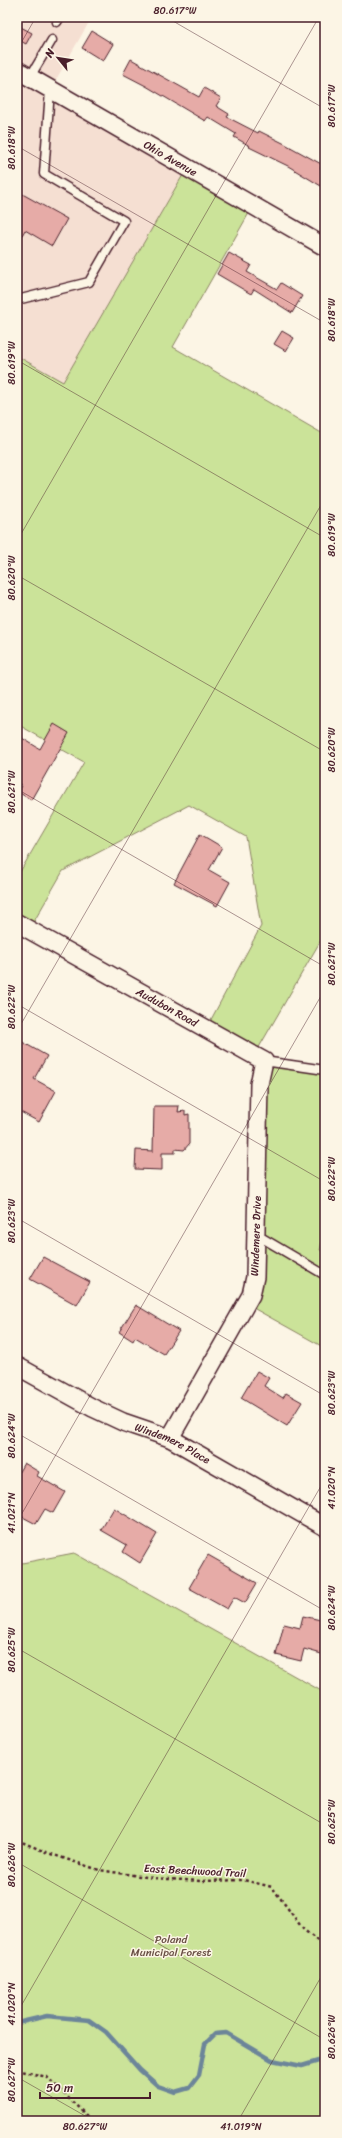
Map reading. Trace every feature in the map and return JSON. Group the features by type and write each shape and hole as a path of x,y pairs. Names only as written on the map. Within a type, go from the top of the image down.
{"street":[{"name":"Ohio Avenue","path":"24,74 325,247"},
{"name":"Audubon Road","path":"17,923 264,1061"},
{"name":"Windemere Drive","path":"170,1438 251,1295 255,1277 257,1235 259,1084 264,1061"},
{"name":"Windemere Place","path":"17,1366 93,1408 123,1422 170,1438 325,1527"}],"lane":[{"path":"24,74 52,40"},
{"path":"17,300 89,282 124,221 44,174 50,90"},
{"name":"Audubon Road","path":"264,1061 325,1070"},
{"path":"257,1235 325,1275"}],"path":[{"name":"East Beechwood Trail","path":"17,1840 48,1854 98,1870 153,1878 184,1880 244,1880 272,1887 303,1929 325,1948"},
{"path":"17,2070 47,2077 92,2121"}],"shaded area":[{"path":"17,17 92,17 50,90 187,168 63,383 17,356"}],"green space":[{"path":"187,168 253,206 173,347 325,435 325,933 254,1056 206,1029 261,926 246,837 189,805 63,871 29,930 17,932 17,877 84,762 17,724 17,356 63,382"},
{"path":"264,1061 325,1070 325,1228 320,1250 325,1253 325,1348 246,1304"},
{"name":"Poland Municipal Forest","path":"74,1553 325,1693 325,2121 17,2121 17,1564"}],"building":[{"path":"17,25 32,33 26,44 17,39"},
{"path":"92,31 113,44 103,61 82,48"},
{"path":"131,59 199,97 204,88 221,98 216,106 229,114 227,117 258,133 259,131 285,144 323,165 320,168 325,171 325,178 321,186 288,166 249,147 250,146 234,137 236,134 208,117 205,121 123,74"},
{"path":"17,191 67,219 52,246 25,230 17,244"},
{"path":"229,253 251,265 247,272 277,289 281,283 302,296 292,313 254,289 251,294 217,274"},
{"path":"282,331 294,338 286,351 274,344"},
{"path":"54,724 69,733 31,800 18,792 22,786 17,782 17,735 40,749"},
{"path":"200,834 222,847 209,870 230,882 217,906 174,883"},
{"path":"17,1039 47,1056 34,1079 56,1091 39,1122 17,1110"},
{"path":"154,1106 179,1106 178,1112 185,1111 185,1115 189,1114 189,1144 184,1150 175,1149 175,1153 162,1153 162,1170 135,1169 136,1150 153,1151"},
{"path":"43,1257 90,1282 77,1305 30,1279"},
{"path":"136,1305 179,1331 164,1354 135,1337 133,1341 119,1332"},
{"path":"257,1371 269,1378 264,1386 283,1398 286,1393 302,1402 287,1426 241,1398"},
{"path":"24,1463 39,1472 37,1476 65,1492 53,1513 45,1509 36,1524 17,1514 17,1475"},
{"path":"114,1508 157,1534 140,1563 123,1552 127,1545 101,1530"},
{"path":"208,1555 257,1583 245,1603 234,1597 227,1609 189,1588"},
{"path":"303,1616 325,1621 325,1655 304,1649 301,1661 276,1655 284,1624 300,1628"}],"waterway":[{"path":"17,2023 47,2016 89,2020 106,2032 140,2070 158,2086 175,2092 189,2088 199,2075 205,2044 215,2034 226,2033 272,2060 302,2066 325,2059"}]}
